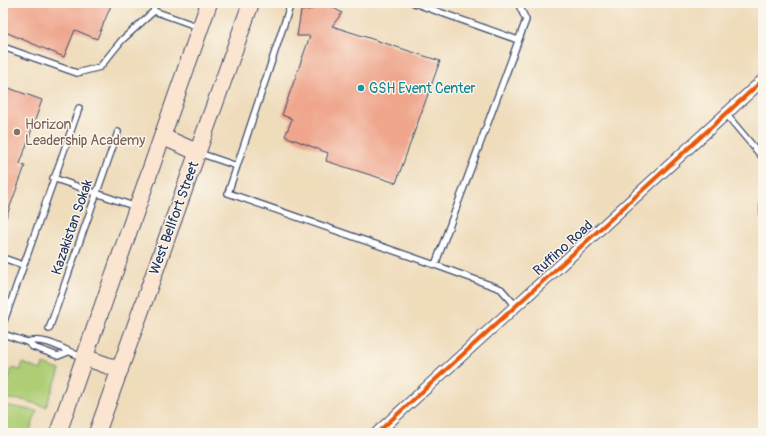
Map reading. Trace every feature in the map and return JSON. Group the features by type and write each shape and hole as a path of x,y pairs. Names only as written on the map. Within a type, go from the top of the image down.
{"main road":[{"path":"58,433 209,3"},
{"name":"West Bellfort Street","path":"97,433 251,3"},
{"path":"163,137 197,152"},
{"path":"84,357 120,370"}],"street":[{"name":"Ruffino Road","path":"377,433 763,80"}],"lane":[{"path":"153,3 154,11"},
{"path":"291,3 228,193 502,289 516,306"},
{"path":"414,3 518,40"},
{"path":"435,265 526,20 518,3"},
{"path":"154,11 201,28"},
{"path":"3,47 77,73 100,67 122,40 154,11"},
{"path":"3,324 53,178 79,108"},
{"path":"726,114 763,158"},
{"name":"Kazakistan Sokak","path":"49,330 118,132"},
{"path":"197,152 237,166"},
{"path":"53,178 138,208"},
{"path":"763,199 763,216"},
{"path":"3,258 23,265"},
{"path":"3,334 28,342 33,347 58,356 68,352"},
{"path":"28,342 36,339 61,347 68,352 84,357"}],"green space":[{"path":"22,363 41,370 43,364 60,370 46,407 23,400 7,399 3,397 12,368 21,370"},
{"path":"4,405 37,411 29,433 3,433"}],"building":[{"path":"3,3 112,3 97,39 75,30 64,57 3,31"},
{"name":"GSH Event Center","path":"318,3 326,3 342,13 332,26 440,61 396,183 326,161 328,153 285,136 292,119 282,115 310,36 297,36 301,11 313,9"},
{"name":"Horizon Leadership Academy","path":"3,86 42,100 20,164 25,166 4,223 3,222"}],"cycle path":[{"path":"377,433 763,80"}],"place":[{"name":"GSH Event Center","path":"361,88"},
{"name":"Horizon Leadership Academy","path":"17,132"}]}
